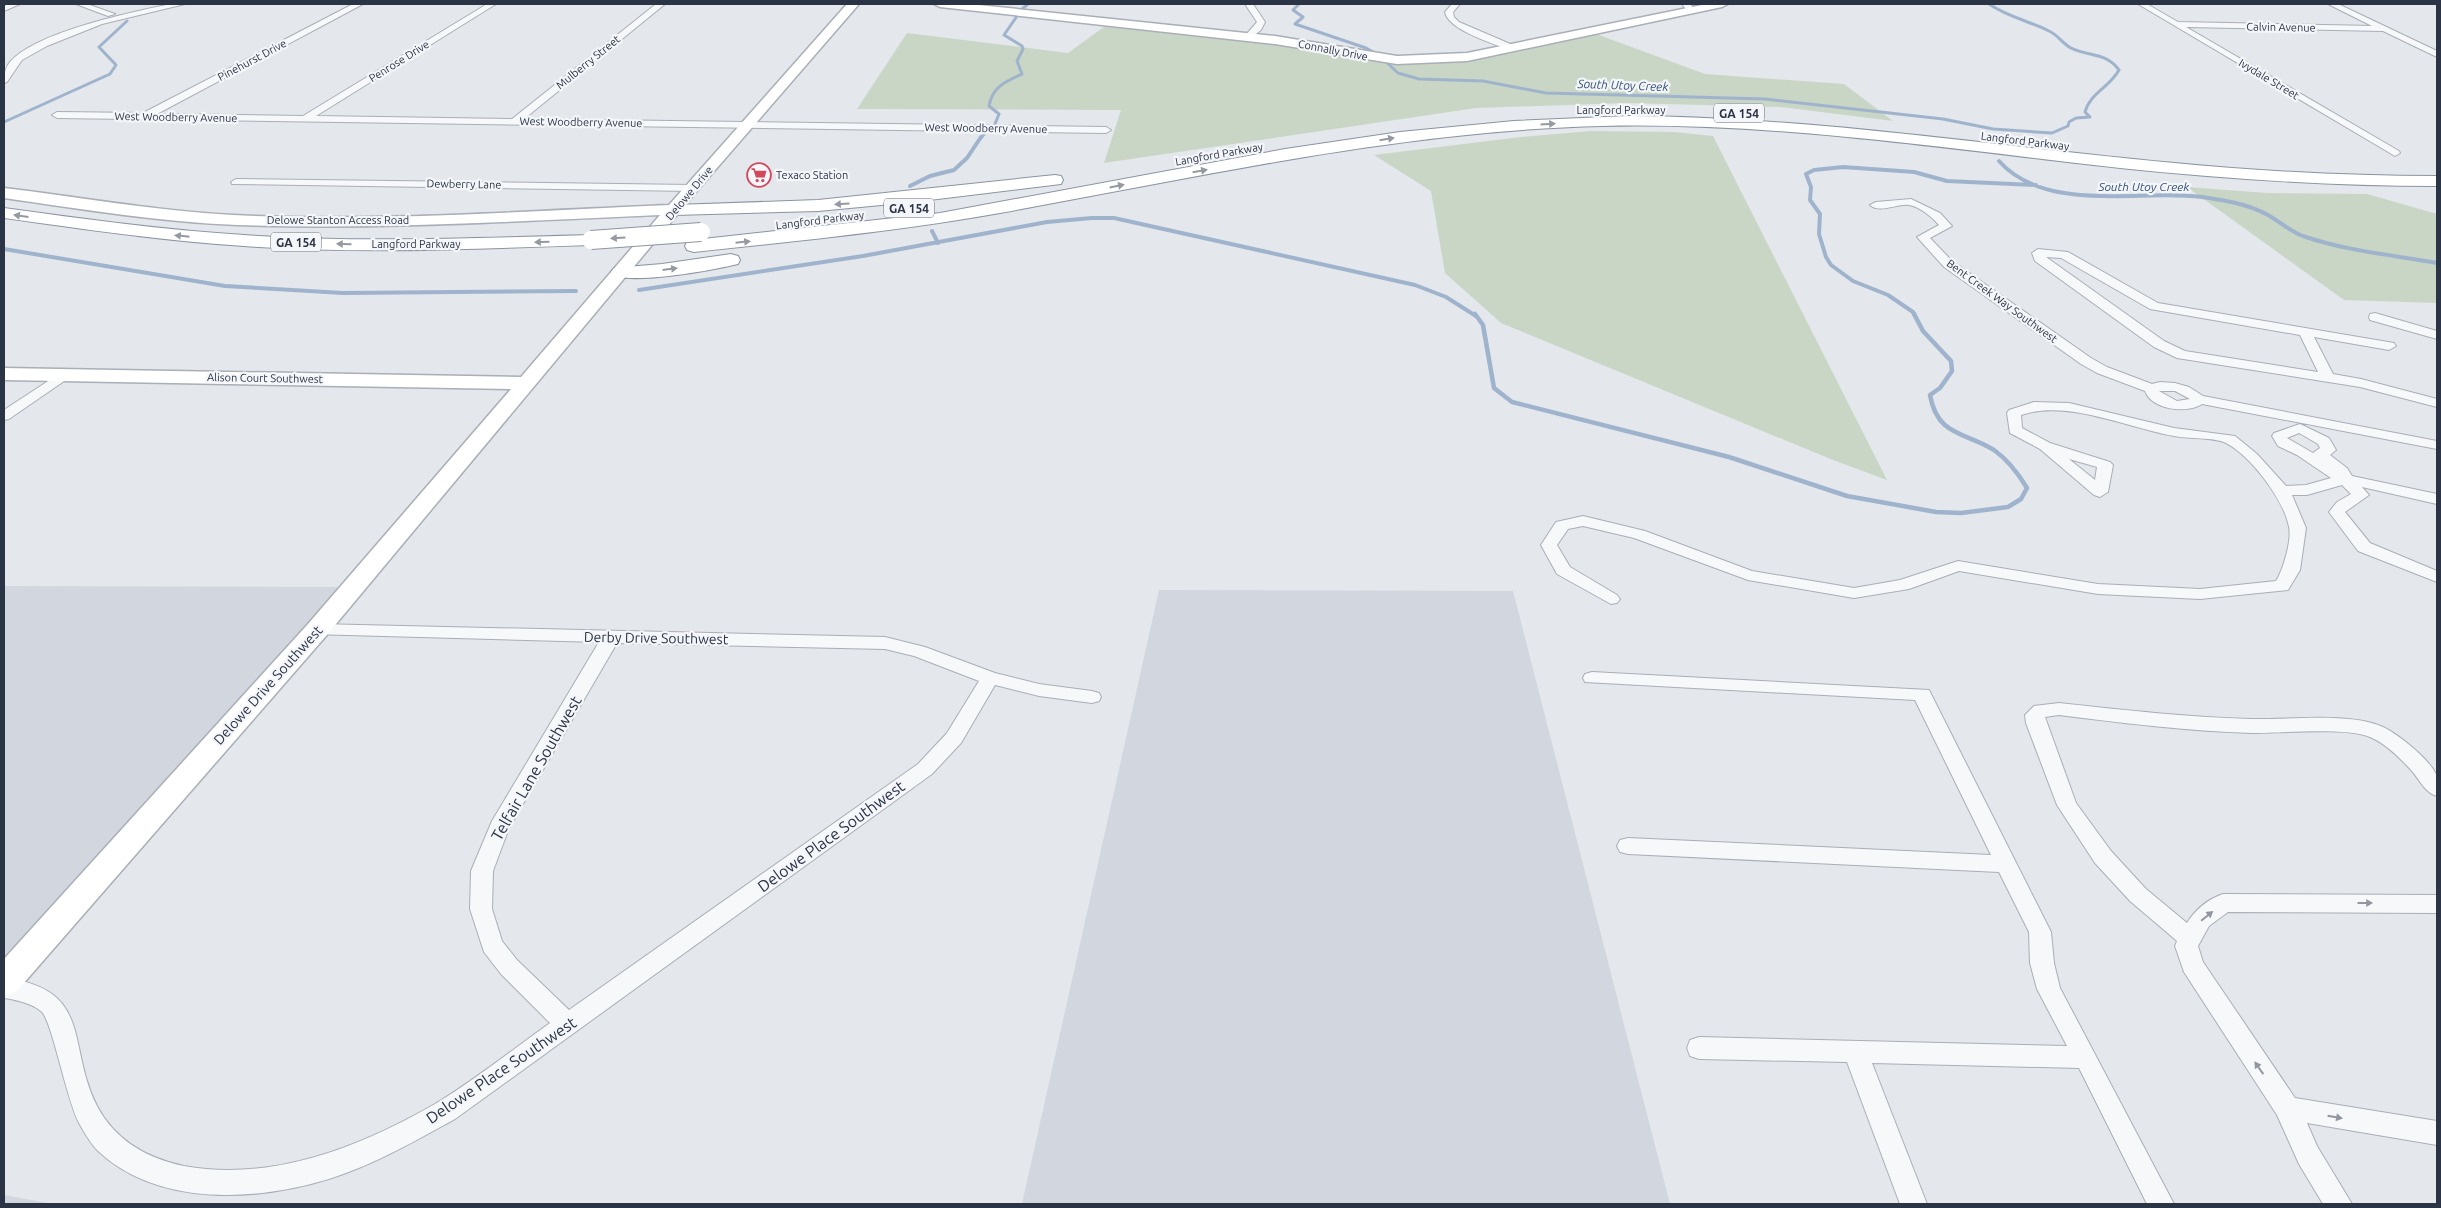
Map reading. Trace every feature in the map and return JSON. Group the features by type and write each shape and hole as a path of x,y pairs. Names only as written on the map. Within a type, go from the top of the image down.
{"highway":[{"name":"Langford Parkway","path":"698,239 1026,189 1307,139 1453,118 1552,111 1664,110 1771,114 1861,122 2130,154 2218,162 2320,168 2437,170"},
{"name":"Langford Parkway","path":"55,238 157,250 376,259 698,239 930,219 1396,137 1480,128 1632,121 1708,123 1854,132 2166,167 2260,175 2437,181"},
{"path":"674,210 727,210 853,203 1116,172"},
{"path":"621,272 679,268 828,245 972,218 1083,193"},
{"name":"Langford Parkway","path":"4,213 95,226 247,241 589,247"}],"street":[{"path":"4,8 16,4"},
{"path":"80,4 111,14"},
{"path":"4,80 12,64 19,58 54,40 100,22 181,4"},
{"name":"Pinehurst Drive","path":"144,116 359,4"},
{"name":"Penrose Drive","path":"305,118 492,4"},
{"name":"Mulberry Street","path":"514,121 662,4"},
{"name":"Delowe Drive","path":"526,383 692,188 853,4"},
{"name":"Connally Drive","path":"940,4 1248,37 1397,60 1454,59 1512,48 1689,7 1722,4"},
{"path":"1248,37 1258,28 1261,22 1249,4"},
{"path":"1456,4 1449,12 1450,18 1456,24 1512,48"},
{"name":"Ivydale Street","path":"2142,4 2395,153"},
{"path":"2332,4 2437,54"},
{"name":"Calvin Avenue","path":"2177,24 2386,30"},
{"name":"West Woodberry Avenue","path":"57,115 1106,130"},
{"name":"Dewberry Lane","path":"236,182 692,188"},
{"name":"Delowe Stanton Access Road","path":"4,193 150,214 235,220 339,221 674,210"},
{"name":"Bent Creek Way Southwest","path":"1876,205 1911,202 1936,215 1946,226 1923,237 1948,264 2086,361 2102,370 2152,389 2152,393 2158,398 2174,404 2194,404 2197,399 2301,428"},
{"path":"622,212 652,219 660,227"},
{"path":"2389,346 2154,306 2064,254 2038,253 2039,258 2159,344 2182,354 2361,383 2437,403"},
{"path":"2375,317 2437,335"},
{"path":"2305,332 2327,377"},
{"name":"Alison Court Southwest","path":"4,374 526,383"},
{"path":"4,416 65,374"},
{"name":"Delowe Drive Southwest","path":"4,982 317,630 526,383"},
{"path":"1611,599 1563,570 1550,545 1562,525 1583,520 1639,534 1748,575 1854,593 1903,585 1958,566 2098,589 2200,594 2282,586 2292,570 2298,528 2282,491 2252,456 2230,439 2174,432 2069,407 2034,406 2014,413 2015,430 2045,446"},
{"path":"2437,444 2301,428 2279,436 2283,443 2310,453 2328,471 2345,479 2437,499"},
{"path":"2301,428 2313,446 2310,453"},
{"path":"2282,491 2307,490 2345,479"},
{"path":"2345,479 2361,495 2344,505 2337,512 2364,547 2437,577"},
{"name":"Derby Drive Southwest","path":"317,630 886,643 920,650 990,678 1039,690 1092,697"},
{"name":"Telfair Lane Southwest","path":"568,1025 509,968 492,945 481,909 482,871 499,826 612,636"},
{"name":"Delowe Place Southwest","path":"4,988 28,992 55,1010 88,1115 110,1147 150,1171 204,1183 288,1177 332,1165 381,1146 446,1111 925,769 954,738 990,678"},
{"path":"1592,678 1922,694 2040,932 2042,963 2049,989 2161,1204"},
{"path":"2190,939 2138,895 2098,850 2067,805 2036,723 2035,715 2042,711 2059,709 2191,724 2350,726 2375,731 2393,742 2418,765 2437,789"},
{"path":"1628,846 2007,864"},
{"path":"2338,1204 2308,1155 2287,1108 2192,965 2186,946 2201,920 2224,903 2437,904"},
{"path":"1699,1048 2086,1057"},
{"path":"1856,1052 1912,1204"},
{"path":"2287,1108 2437,1133"}],"shaded area":[{"path":"4,586 354,587 4,969"},
{"path":"1159,590 1513,591 1670,1204 1022,1204"},
{"path":"4,1195 53,1204 4,1204"}],"green space":[{"path":"1108,24 1255,39 1393,62 1455,60 1588,31 1705,74 1844,84 1893,121 1781,107 1626,103 1476,108 1104,163 1121,110 857,109 907,33 1068,53"},
{"path":"1591,131 1674,132 1713,136 1887,480 1833,460 1501,323 1445,273 1431,191 1374,155 1521,137"},
{"path":"2187,187 2267,193 2367,194 2437,214 2437,303 2344,300"}],"waterway":[{"path":"1022,9 1028,4"},
{"name":"South Utoy Creek","path":"1299,4 1293,10 1303,17 1295,24 1366,48 1380,56 1398,73 1419,79 1483,81 1546,93 1765,99 1943,119 1993,129 2052,133 2068,126 2069,122 2076,118 2090,117 2085,112 2091,100 2111,81 2119,70 2114,64 2109,60 2071,48 2052,33 1989,4"},
{"path":"995,124 999,114 989,106 993,94 1005,82 1022,74 1017,61 1023,49 1022,46 1004,35 1017,16"},
{"path":"4,122 110,74 116,65 99,47 127,21"},
{"path":"980,139 987,131"},
{"path":"910,186 930,176 954,170 967,158 981,137"},
{"name":"South Utoy Creek","path":"1999,161 2019,177 2036,185"},
{"path":"1914,314 1888,295 1853,281 1831,265 1826,257 1819,234 1820,214 1810,200 1811,187 1806,174 1814,170 1843,167 1914,172 1947,181 2036,185"},
{"name":"South Utoy Creek","path":"2036,185 2068,194 2095,196 2177,195 2227,201 2260,211 2298,234 2319,241 2353,249 2437,263"},
{"path":"938,242 1047,222 1114,218 1415,285 1446,297 1476,316"},
{"path":"932,231 938,242"},
{"path":"639,290 863,256 938,242"},
{"path":"4,249 225,286 343,293 576,291"},
{"path":"1475,314 1483,325 1494,388 1512,402 1729,457 1847,496 1936,512 1961,513 2008,507 2021,499 2027,488 2012,467 1994,450 1954,431 1939,418 1930,395 1940,388 1952,371 1951,361 1923,331 1914,314"}],"place":[{"name":"Texaco Station","path":"759,175"}]}
